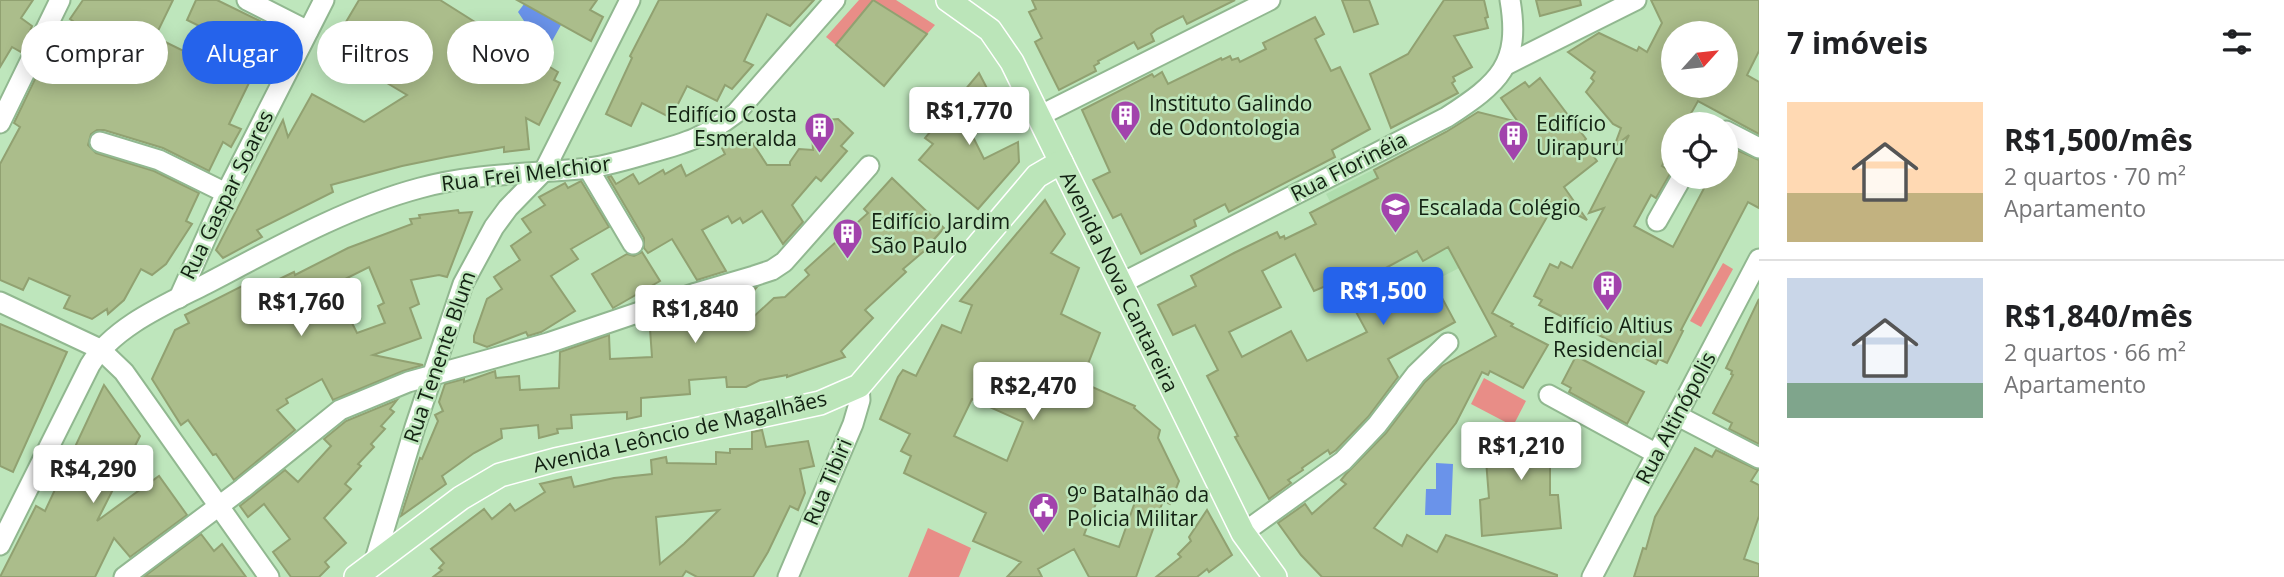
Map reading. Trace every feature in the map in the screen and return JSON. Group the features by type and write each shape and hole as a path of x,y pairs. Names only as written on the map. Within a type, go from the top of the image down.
{"main road":[{"name":"Avenida Nova Cantareira","path":"948,0 982,23 999,41 1039,116 1244,533 1275,577"},
{"name":"Avenida Leôncio de Magalhães","path":"356,577 461,498 500,475 555,460 820,403 859,386 1037,176 1061,162"}],"street":[{"path":"0,122 60,0"},
{"path":"247,0 308,31"},
{"name":"Rua Gaspar Soares","path":"0,545 100,349 179,298 226,193 324,0"},
{"name":"Rua Tenente Blum","path":"374,563 431,375 463,284 478,254 508,208 544,171 629,0"},
{"name":"Rua Frei Melchior","path":"179,298 313,229 393,196 448,182 613,164 689,143 736,113 835,0"},
{"path":"1039,116 1270,0"},
{"path":"1508,64 1514,42 1510,0"},
{"path":"1508,64 1636,0"},
{"name":"Rua Florinéia","path":"1120,284 1447,117 1490,85 1508,64"},
{"path":"1738,137 1759,148"},
{"path":"100,142 159,160 226,193"},
{"path":"124,577 340,410 408,382 536,347 772,270 784,262 869,166"},
{"path":"587,168 633,244"},
{"path":"1657,221 1675,189"},
{"name":"Rua Altinópolis","path":"1592,577 1759,260"},
{"path":"0,302 100,349 124,372 269,577"},
{"path":"1244,533 1343,461 1377,425 1416,374 1448,343"},
{"name":"Rua Tibiri","path":"788,577 856,415 860,400 859,386"},
{"path":"1549,395 1657,454"},
{"path":"1678,416 1759,458"}],"shaded area":[{"path":"859,0 896,0 935,25 927,34 873,1 836,45 826,37"},
{"name":"Escalada Colégio","path":"1400,156 1459,268 1386,306 1326,194"},
{"path":"1723,263 1733,269 1701,327 1690,321"},
{"path":"1484,378 1526,401 1513,426 1471,404"},
{"path":"928,528 971,548 959,577 908,577"}],"water":[{"path":"524,4 554,21 524,21 518,12"},
{"path":"554,21 561,25 554,38"},
{"path":"1436,463 1453,464 1451,515 1425,515 1426,489 1436,489"}],"building":[{"path":"0,0 33,0 21,18 25,21 21,21 21,52 12,47 0,67"},
{"path":"83,0 173,0 163,21 70,19"},
{"path":"196,0 217,0 260,21 189,21 187,20"},
{"path":"359,0 440,0 473,21 447,21 447,84 554,84 554,80 560,83 539,125 526,118 529,149 504,152 504,147 446,157 331,185 333,192 257,230 262,237 223,258 216,250 283,120 288,137 312,94 364,122 407,95 389,84 433,84 433,21 347,21"},
{"path":"517,0 597,0 590,10 603,17 591,41"},
{"path":"659,0 814,0 790,26 767,14 744,61 753,65 732,89 725,85 717,101 687,86 671,118 642,103 631,126 606,114 632,58 630,56"},
{"path":"873,0 927,34 884,86 836,45"},
{"path":"1032,0 1235,0 1187,24 1183,16 1157,29 1151,34 1154,41 1138,49 1134,42 1098,61 1094,66 1096,71 1059,90 1035,42 1042,38 1029,12 1036,9"},
{"path":"1342,0 1369,0 1378,24 1354,32"},
{"path":"1444,0 1484,0 1488,28 1454,36 1472,67 1453,77 1455,81 1452,83 1458,93 1391,128 1370,74 1408,54"},
{"path":"1536,0 1580,0 1581,5 1540,16"},
{"path":"1651,0 1759,0 1759,51 1747,75 1759,82 1759,134 1738,123 1738,112 1718,112 1698,101 1692,112 1661,112 1661,189 1656,198 1651,195 1634,226 1673,247 1704,189 1738,189 1738,150 1759,160 1759,208 1748,202 1681,330 1683,331 1667,363 1659,359 1656,364 1539,305 1542,300 1534,296 1550,264 1558,268 1561,262 1572,268 1604,208 1589,213 1629,135 1614,147 1621,128 1613,124 1586,92 1594,81 1591,78 1595,72 1568,52 1599,33 1637,51 1639,47 1647,52 1661,25 1661,98 1738,98 1738,21 1661,21"},
{"path":"1315,17 1324,34 1315,39 1331,71 1340,67 1370,129 1332,150 1335,157 1229,212 1225,204 1194,220 1196,226 1141,254 1121,214 1113,218 1093,180 1110,172 1082,110 1152,74 1154,77 1162,72 1168,84 1221,58 1222,60 1230,56 1232,60 1238,58 1240,62 1266,49 1263,43"},
{"path":"168,43 182,50 182,84 249,84 229,124 241,129 231,147 223,142 209,171 163,148 104,130 91,134 88,145 96,153 154,171 199,193 186,221 192,224 166,264 152,275 141,269 124,300 108,314 107,309 92,319 64,308 70,296 29,278 23,290 0,280 0,164 20,127 14,123 33,84 168,84"},
{"path":"979,73 1003,119 972,135 984,159 1018,142 1019,162 978,209 919,160 933,144 925,138"},
{"path":"1540,78 1586,139 1583,142 1597,161 1564,187 1587,220 1555,203 1492,313 1548,345 1523,388 1490,371 1488,375 1482,372 1456,423 1374,528 1402,546 1407,535 1437,552 1446,535 1557,577 1322,577 1301,555 1278,523 1305,504 1312,514 1346,484 1341,480 1386,433 1425,382 1442,366 1496,336 1448,247 1423,261 1417,251 1382,270 1398,300 1433,281 1455,322 1388,359 1398,377 1368,417 1336,450 1330,454 1328,450 1302,468 1303,470 1288,480 1291,483 1269,499 1235,437 1238,436 1207,376 1218,370 1195,325 1173,335 1158,305 1196,286 1191,276 1234,253 1277,232 1280,238 1284,236 1285,239 1316,224 1310,213 1378,178 1374,170 1478,112 1518,122 1501,98 1525,82 1529,87","holes":["1295,254 1314,291 1335,282 1343,299 1348,297 1367,332 1307,361 1291,331 1242,357 1229,332 1281,307 1262,271"]},
{"path":"838,119 853,133 841,146 847,151 821,181 816,177 792,205 803,222 783,244 762,211 743,223 740,218 732,223 728,216 702,230 726,271 697,280 672,239 648,253 644,248 644,238 608,177 611,176 616,184 633,174 639,184 663,170 665,174 681,165 686,176 725,154 722,148 746,133 767,165 790,165 799,149 813,150 812,135 821,123"},
{"path":"892,178 944,228 923,252 903,269 906,272 865,310 873,318 841,351 845,357 787,377 760,380 746,387 727,387 726,377 689,380 690,394 641,398 641,416 627,419 627,412 571,415 572,428 557,429 558,433 539,438 538,425 501,429 502,438 474,453 442,476 446,484 401,516 420,458 422,459 438,421 435,415 443,411 439,402 445,384 464,379 464,382 495,371 496,378 519,376 520,390 559,388 560,352 609,335 610,359 652,357 650,329 673,328 666,316 756,288 738,309 750,320 774,298 785,297 809,275 805,270 868,213 864,209"},
{"path":"581,181 609,227 571,249 578,259 551,276 575,311 541,332 528,336 526,332 487,347 474,342 487,299 502,289 494,277 520,260 511,246 531,232 522,219 545,205 539,197 565,183 568,188"},
{"path":"1045,200 1065,234 1051,253 1079,268 1061,314 1100,333 1081,382 1135,406 1134,408 1160,430 1158,438 1179,481 1170,504 1163,501 1136,577 1089,577 1074,549 1038,569 1042,577 1007,577 1021,562 973,541 986,513 904,473 911,456 901,451 910,434 880,419 898,377 903,370 916,376 942,325 961,333 972,305 960,301","holes":["972,399 1023,422 1007,461 954,436","1101,490 1135,502 1119,547 1084,535"]},
{"path":"458,210 459,213 472,212 447,277 439,275 411,280 419,304 410,308 421,338 373,355 423,365 333,400 322,379 286,399 288,403 277,410 295,430 234,480 188,420 181,425 152,379 175,330 189,323 185,315 244,285 248,294 294,272 295,275 348,248 412,224 410,219 420,218 419,215","holes":["369,267 384,303 378,306 385,323 357,333 333,285"]},
{"path":"642,252 660,281 613,308 592,274 627,254 634,256"},
{"path":"1759,299 1759,444 1729,429 1732,423 1713,413 1733,375 1732,371 1726,368"},
{"path":"0,324 67,352 13,472 0,466"},
{"path":"1576,356 1644,392 1627,424 1569,392 1571,388 1562,383"},
{"path":"104,385 140,436 97,521 159,476 187,515 130,557 114,538 95,577 0,577 36,506 45,511"},
{"path":"397,400 390,409 394,412 381,426 385,429 371,444 374,447 358,464 361,466 345,484 351,489 324,518 346,543 325,562 329,567 319,577 291,577 273,552 290,539 264,504 248,517 240,506 285,470 298,482 331,446 324,439 346,421"},
{"path":"1562,428 1565,463 1550,465 1550,495 1558,495 1561,528 1482,536 1480,500 1489,498 1484,435"},
{"path":"762,430 766,447 808,441 814,466 800,469 805,493 798,510 790,506 753,577 697,577 686,571 682,577 433,577 442,570 439,568 444,563 431,549 484,509 492,519 510,504 515,511 545,492 540,484 571,477 574,487 614,478 652,474 651,460 666,457 667,463 716,464 716,452 730,453 730,449 752,449 752,432","holes":["719,510 660,564 656,517"]},
{"path":"1695,448 1712,457 1716,450 1758,470 1751,481 1759,485 1759,516 1744,559 1759,564 1759,577 1634,577 1655,517"},
{"path":"1207,510 1232,555 1209,572 1207,569 1197,577 1156,577 1181,557 1178,554 1191,541 1189,537"},
{"path":"201,534 214,551 222,544 246,577 145,576"}],"place":[{"name":"Instituto Galindo de Odontologia","path":"1126,143"},
{"name":"Edifício Costa Esmeralda","path":"820,154"},
{"name":"Edifício Uirapuru","path":"1513,163"},
{"name":"Escalada Colégio","path":"1395,235"},
{"name":"Edifício Jardim São Paulo","path":"848,261"},
{"name":"Edifício Altius Residencial","path":"1608,313"},
{"name":"9º Batalhão da Policia Militar","path":"1044,534"}]}
